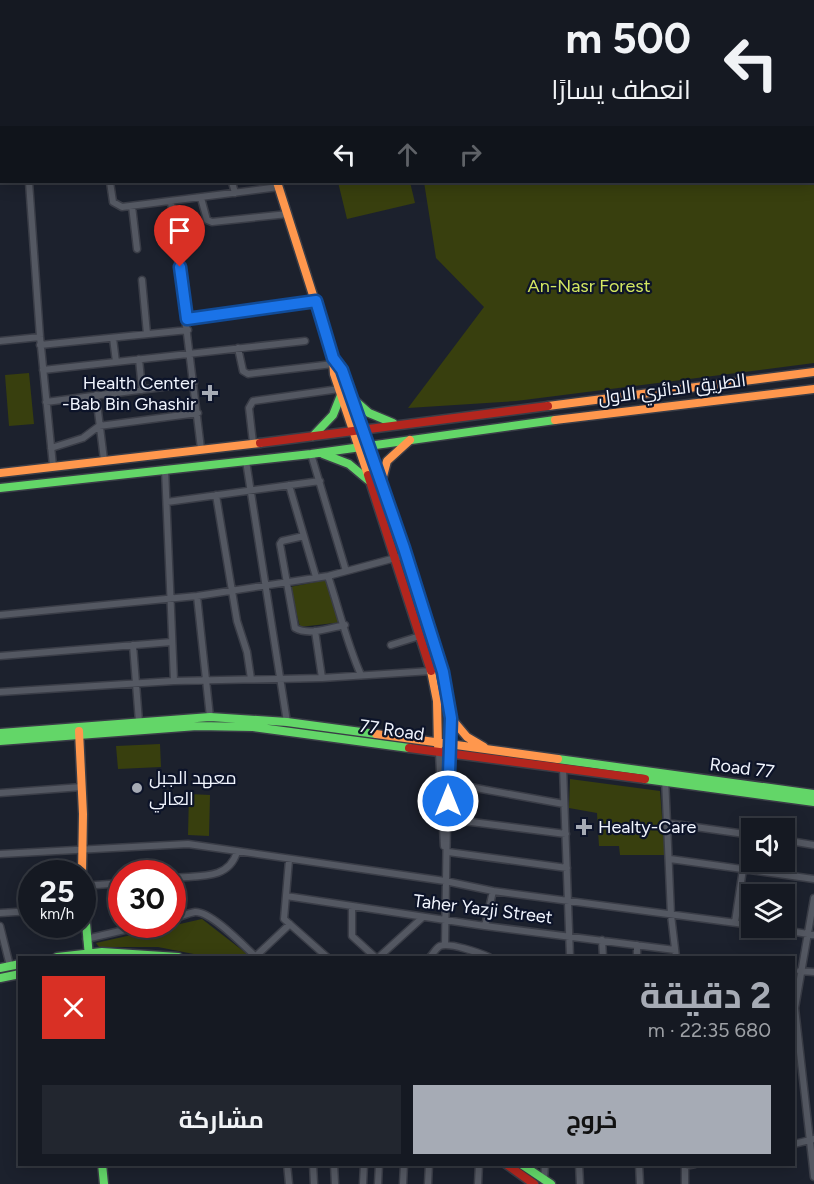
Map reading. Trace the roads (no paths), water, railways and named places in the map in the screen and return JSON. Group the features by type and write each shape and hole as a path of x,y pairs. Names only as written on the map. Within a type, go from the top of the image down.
{"main road":[{"path":"278,184 316,301 357,447 396,558 431,671 444,749"},
{"path":"333,361 342,370 406,555 443,672 451,718 444,749"},
{"name":"الطريق الدائري الاول","path":"0,473 310,437 814,372"},
{"name":"الطريق الدائري الاول","path":"0,488 315,453 534,422 814,388"},
{"path":"310,437 327,424 340,392"},
{"path":"351,397 369,413 399,424"},
{"path":"381,484 387,461 410,440"},
{"path":"315,453 349,464 368,480"},
{"path":"0,732 79,731 139,722 210,717 287,722 444,749 487,749 665,779"},
{"path":"451,718 467,737 487,749"},
{"name":"77 Road","path":"0,741 79,731 229,725 444,749 563,768 665,779 814,802"},
{"path":"79,731 81,860"},
{"name":"Road 77","path":"665,779 814,794"},
{"path":"86,939 88,955"},
{"path":"72,956 133,956"},
{"path":"0,968 18,964"},
{"path":"0,978 18,974"},
{"path":"102,1166 104,1184"},
{"path":"509,1166 534,1184"},
{"path":"524,1166 547,1182"}],"street":[{"path":"29,183 40,345 53,466"},
{"path":"110,183 116,205 132,206 201,198 278,184"},
{"path":"232,183 234,193"},
{"path":"201,198 207,220 212,222 288,214"},
{"path":"171,202 201,449"},
{"path":"132,206 137,249"},
{"path":"142,280 147,334"},
{"path":"187,319 316,301"},
{"path":"40,345 188,330"},
{"path":"0,341 40,337"},
{"path":"113,338 116,362"},
{"path":"43,370 305,341"},
{"path":"238,348 243,371 248,374 333,361"},
{"path":"139,359 142,390"},
{"path":"46,402 194,383"},
{"path":"253,443 249,408 254,401 340,392"},
{"path":"96,395 104,460"},
{"path":"51,448 83,438 99,426 198,413"},
{"path":"315,453 320,481 346,571"},
{"path":"246,461 287,722"},
{"path":"165,469 174,681"},
{"path":"167,502 320,481"},
{"path":"289,485 316,577"},
{"path":"216,495 239,631 247,652 251,679"},
{"path":"304,536 280,542 295,628 301,631 315,631 345,625"},
{"path":"0,615 197,596 328,576 406,555"},
{"path":"328,576 345,625 352,655 361,675"},
{"path":"197,596 210,717"},
{"path":"315,631 322,678"},
{"path":"391,645 420,636"},
{"path":"0,656 172,642"},
{"path":"133,645 139,722"},
{"path":"0,692 136,682 322,678 431,671"},
{"path":"444,749 448,783 446,882"},
{"path":"444,749 447,894 445,945"},
{"path":"563,768 570,956"},
{"path":"665,779 675,954"},
{"path":"448,783 564,804"},
{"path":"0,793 81,787"},
{"path":"448,819 566,834"},
{"path":"668,823 741,834"},
{"path":"795,842 814,845"},
{"path":"0,854 81,852 178,844 446,882 494,891 741,923"},
{"path":"186,877 221,873 231,866 237,852"},
{"path":"447,852 567,868"},
{"path":"670,859 741,869"},
{"path":"290,860 284,919 326,956"},
{"path":"735,922 743,872"},
{"path":"764,872 814,879"},
{"path":"485,926 494,891"},
{"name":"Taher Yazji Street","path":"286,896 485,926 637,945 675,954"},
{"path":"814,898 811,934 800,971 795,1008 812,1140 814,1176"},
{"path":"352,906 352,936 374,956"},
{"path":"0,913 18,912"},
{"path":"186,915 197,912 203,914 230,933 255,956"},
{"path":"381,956 423,916"},
{"path":"257,956 290,924"},
{"path":"0,926 10,966"},
{"path":"86,939 108,932"},
{"path":"795,932 811,934"},
{"path":"602,940 603,956"},
{"path":"431,956 439,947 445,945 475,954"},
{"path":"637,945 637,956"},
{"path":"800,971 814,972"},
{"path":"795,1144 812,1140"},
{"path":"287,1166 289,1184"},
{"path":"313,1166 314,1184"},
{"path":"334,1166 335,1184"},
{"path":"363,1184 364,1166"},
{"path":"378,1184 379,1166"},
{"path":"403,1184 404,1166"},
{"path":"428,1184 429,1166"},
{"path":"478,1184 479,1166"},
{"path":"545,1166 547,1182"},
{"path":"579,1166 580,1184"},
{"path":"639,1166 640,1184"},
{"path":"685,1166 685,1184"}],"place":[{"name":"Health Center -Bab Bin Ghashir","path":"210,393"},
{"name":"معهد الجبل العالي","path":"137,788"},
{"name":"Healty-Care","path":"584,827"}],"park label":[{"name":"An-Nasr Forest","path":"589,286"}]}
